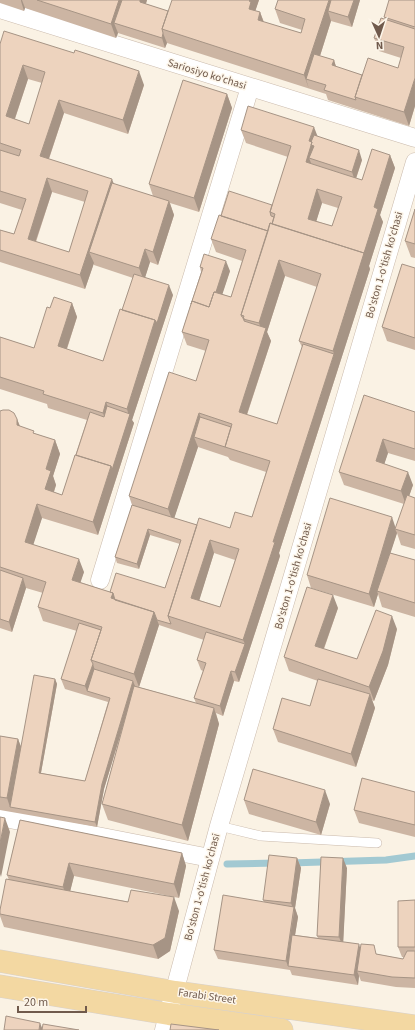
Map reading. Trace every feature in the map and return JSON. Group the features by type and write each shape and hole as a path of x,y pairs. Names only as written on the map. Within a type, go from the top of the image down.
{"main road":[{"name":"Farabi Street","path":"0,961 175,992 415,1026"},
{"name":"Farabi Street","path":"0,986 166,1022 282,1030"}],"street":[{"name":"Sariosiyo ko'chasi","path":"0,9 415,138"},
{"path":"100,580 250,87"},
{"name":"Bo'ston 1-o'tish ko'chasi","path":"166,1022 219,826 415,162"},
{"path":"0,817 210,858"}],"lane":[{"path":"219,826 261,836 378,843"}],"building":[{"path":"37,0 119,0 111,24"},
{"path":"122,0 140,0 140,2 168,11 162,29 162,38 114,23"},
{"path":"172,0 250,0 249,1 251,2 249,9 260,12 258,20 301,33 305,19 275,9 278,0 329,0 304,75 162,29"},
{"path":"331,0 354,0 348,17 328,11"},
{"path":"389,0 415,0 415,27 384,17"},
{"path":"381,18 415,29 415,78 404,112 355,97 368,58 398,68 404,47 374,38"},
{"path":"4,31 74,53 75,50 139,71 123,120 59,100 40,156 112,179 80,275 0,250 0,230 14,234 26,199 0,191 0,150 19,156 21,150 0,143 0,44","holes":["23,65 45,72 29,124 6,116","47,178 88,191 69,252 28,239"]},
{"path":"314,54 334,60 332,65 362,75 355,97 356,100 324,90 326,85 306,79"},
{"path":"183,80 227,94 194,198 149,184"},
{"path":"248,106 314,127 309,141 312,142 306,162 362,180 372,149 390,155 374,207 378,209 364,253 272,224 275,214 270,212 291,146 241,130","holes":["317,189 342,197 332,226 308,219"]},
{"path":"314,135 359,150 352,172 309,158 314,146 311,145 311,142"},
{"path":"112,183 169,201 153,252 145,249 139,268 89,252"},
{"path":"229,191 272,205 270,212 271,216 274,217 272,224 270,223 268,231 221,216"},
{"path":"415,209 415,244 405,241"},
{"path":"219,215 268,231 241,315 244,318 244,321 266,328 239,412 277,424 303,344 334,354 243,640 168,616 199,518 230,528 235,512 252,517 270,461 225,447 232,424 199,413 168,509 129,496 169,372 196,381 209,340 182,332 192,301 209,307 214,292 231,297 246,250 211,239","holes":["210,540 239,549 220,607 191,598"]},
{"path":"270,223 364,253 333,351 299,341 321,274 279,260 259,323 243,319 244,316 241,315"},
{"path":"204,254 226,261 216,292 214,292 209,307 192,301 203,268 200,267"},
{"path":"402,264 415,268 415,338 382,327"},
{"path":"134,274 169,285 157,323 155,320 122,310"},
{"path":"54,297 72,303 58,346 103,361 120,309 155,320 127,409 106,402 103,413 43,394 44,391 0,377 0,337 34,348 47,307 50,308"},
{"path":"364,395 415,412 415,449 383,439 376,461 408,472 401,491 339,472"},
{"path":"107,406 130,414 112,470 111,466 76,455 90,412 104,417"},
{"path":"9,410 14,413 17,419 17,425 34,431 33,433 55,440 46,469 51,471 45,489 62,495 75,455 111,466 93,522 37,504 25,542 79,559 72,580 113,593 111,598 154,612 134,674 91,660 102,627 38,607 46,582 0,567 0,411"},
{"path":"200,417 231,427 225,447 194,437"},
{"path":"407,495 415,498 415,535 395,529"},
{"path":"330,498 392,517 369,594 307,575"},
{"path":"132,505 197,525 168,616 171,624 157,620 154,612 115,600 113,593 110,592 116,573 165,588 181,540 148,529 137,564 115,557"},
{"path":"390,553 415,560 415,603 377,591"},
{"path":"0,570 23,578 9,622 0,619"},
{"path":"307,587 333,595 315,646 357,659 376,610 392,616 383,651 369,687 284,657"},
{"path":"79,623 101,630 91,660 93,664 85,686 61,679"},
{"path":"206,632 245,644 235,672 231,671 220,706 194,698 206,663 197,660"},
{"path":"94,669 133,681 102,784 95,822 10,807 34,675 55,679 39,773 85,781 110,698 87,691"},
{"path":"318,679 370,694 351,754 273,729 282,698 310,706"},
{"path":"134,686 214,708 182,825 102,804"},
{"path":"0,736 18,739 7,798 0,797"},
{"path":"253,769 325,790 316,822 244,800"},
{"path":"362,778 415,792 415,825 354,810"},
{"path":"0,817 5,818 0,843"},
{"path":"20,820 182,853 174,884 69,863 63,887 7,875"},
{"path":"269,855 297,858 291,903 263,900"},
{"path":"321,857 343,858 339,937 317,936"},
{"path":"6,879 128,902 131,890 174,897 165,938 153,945 0,914"},
{"path":"223,895 294,907 286,961 214,950"},
{"path":"415,900 415,947 398,947 398,901"},
{"path":"292,935 359,944 354,975 288,966"},
{"path":"361,944 374,945 376,954 403,959 407,951 415,951 415,978 392,977 357,971"},
{"path":"6,1016 40,1023 39,1030 4,1030"},
{"path":"43,1024 79,1030 42,1030"},
{"path":"171,1024 219,1030 170,1030"}],"waterway":[{"path":"290,863 386,860 415,856"},
{"path":"227,864 277,863"}]}
